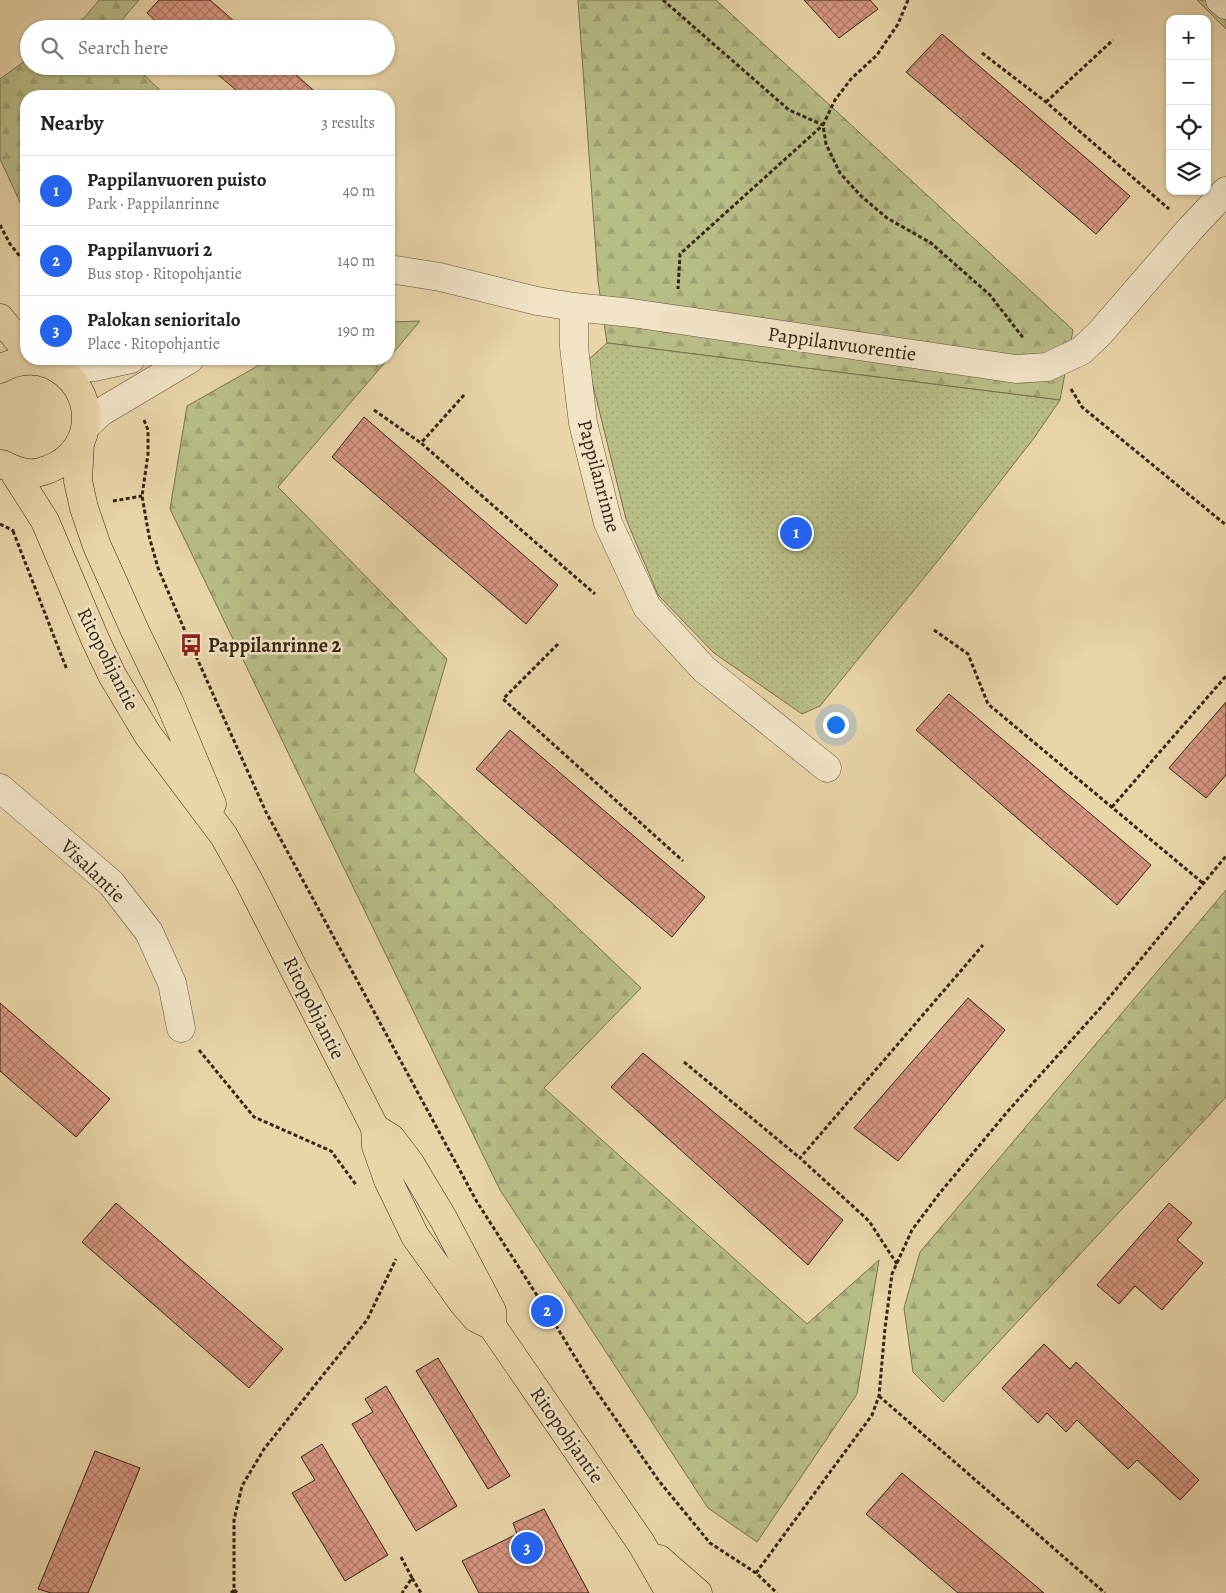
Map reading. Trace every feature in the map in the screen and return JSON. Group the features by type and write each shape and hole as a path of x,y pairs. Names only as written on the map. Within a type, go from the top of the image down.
{"main road":[{"path":"0,318 20,342"},
{"path":"0,369 20,361"},
{"name":"Ritopohjantie","path":"50,365 72,379 83,396 86,410 78,482 84,508 97,546 179,723 224,836 249,881 375,1128 376,1146 388,1180 415,1236 469,1311 476,1318 492,1326 641,1543 670,1593"},
{"path":"6,466 28,473 40,472 56,466 70,457 83,434"},
{"name":"Ritopohjantie","path":"6,466 45,521 112,675 148,735 224,836"},
{"name":"Ritopohjantie","path":"375,1128 391,1138 410,1163 444,1220 492,1311 492,1326"},
{"name":"Ritopohjantie","path":"641,1543 698,1593"}],"street":[{"path":"1220,0 1226,5"},
{"name":"Pappilanvuorentie","path":"395,270 440,277 537,301 574,307 632,313 1016,369 1047,367 1081,351 1100,334 1191,228 1226,191"},
{"name":"Pappilanrinne","path":"574,307 574,347 583,423 608,523 647,607 704,669 827,768"},
{"path":"74,365 90,368 104,365"},
{"path":"83,434 101,412 180,365"},
{"name":"Visalantie","path":"0,788 111,883 149,932 172,983 181,1028"}],"path":[{"path":"663,0 789,110 823,125"},
{"path":"673,319 678,290 680,254 823,125 834,100 851,78 877,55 898,24 908,0"},
{"path":"1046,102 1113,40"},
{"path":"982,52 1046,102 1191,228"},
{"path":"823,125 826,144 840,173 861,196 887,218 931,243 990,295 1047,367"},
{"path":"0,226 10,244 20,256"},
{"path":"422,443 464,394"},
{"path":"1082,407 1226,525"},
{"path":"374,410 422,443 595,594"},
{"path":"143,418 148,430 148,454 142,496 149,536 158,568 266,812 477,1202 547,1310 592,1385 659,1481 710,1543 756,1573 777,1593"},
{"path":"0,524 13,531 67,670"},
{"path":"934,630 968,654 988,704 1204,884"},
{"path":"558,644 503,699 683,861"},
{"path":"1112,807 1226,676"},
{"path":"756,1573 872,1415 879,1396 892,1274 912,1230 939,1194 1008,1111 1102,1005 1226,856"},
{"path":"800,1158 983,945"},
{"path":"181,1028 254,1116 331,1151 360,1191"},
{"path":"684,1062 800,1158 868,1221 897,1264"},
{"path":"444,1220 477,1202"},
{"path":"238,1593 232,1591 234,1520 242,1486 264,1450 367,1320 401,1247 415,1236"},
{"path":"879,1396 1105,1593"},
{"path":"400,1557 421,1593"},
{"path":"402,1593 412,1578"}],"green space":[{"path":"99,0 139,0 122,20 81,20"},
{"path":"578,0 716,0 1073,330 1060,400 607,343 598,281"},
{"path":"1197,0 1226,0 1226,29"},
{"path":"20,65 20,75 144,75 160,90 20,90 20,202 0,159 0,79"},
{"path":"420,321 395,351 395,322"},
{"path":"607,343 1060,400 1034,438 949,547 820,706 802,714 714,653 658,595 626,519 587,361"},
{"path":"259,365 383,365 278,487 447,659 414,772 641,988 544,1088 807,1324 879,1260 857,1394 757,1542 708,1508 500,1190 170,509 187,406"},
{"path":"1226,890 1226,1097 943,1402 913,1372 904,1308 920,1252"}],"building":[{"path":"159,0 210,0 233,20 155,20 147,13"},
{"path":"804,0 870,0 878,9 839,38"},
{"path":"942,34 1130,196 1096,234 906,72"},
{"path":"218,75 296,75 313,90 236,90"},
{"path":"364,417 558,585 526,624 332,457"},
{"path":"949,694 1151,865 1117,905 916,730"},
{"path":"1226,702 1226,775 1206,798 1169,768"},
{"path":"510,730 705,897 672,937 476,769"},
{"path":"968,998 1005,1030 898,1161 854,1128"},
{"path":"0,1003 110,1099 76,1137 0,1071"},
{"path":"643,1053 843,1220 808,1265 611,1087"},
{"path":"116,1203 283,1349 249,1388 82,1242"},
{"path":"1169,1203 1192,1223 1177,1240 1203,1263 1162,1310 1135,1286 1119,1304 1097,1285"},
{"path":"1044,1344 1070,1369 1076,1362 1199,1480 1180,1500 1137,1460 1128,1469 1077,1420 1066,1432 1047,1413 1038,1423 1002,1388"},
{"path":"438,1358 510,1476 488,1489 416,1371"},
{"path":"386,1386 457,1506 416,1531 352,1424 373,1412 365,1399"},
{"path":"322,1444 388,1555 345,1581 292,1493 315,1480 301,1457"},
{"path":"95,1451 140,1468 88,1593 51,1593 38,1589"},
{"path":"902,1473 1044,1593 958,1593 866,1514"},
{"path":"544,1509 589,1593 479,1593 462,1561 517,1534 513,1523"}],"place":[{"name":"Pappilanvuoren puisto","path":"796,533"},
{"name":"Pappilanrinne 2","path":"191,645"},
{"name":"Pappilanvuori 2","path":"547,1311"},
{"name":"Palokan senioritalo","path":"527,1548"}]}
